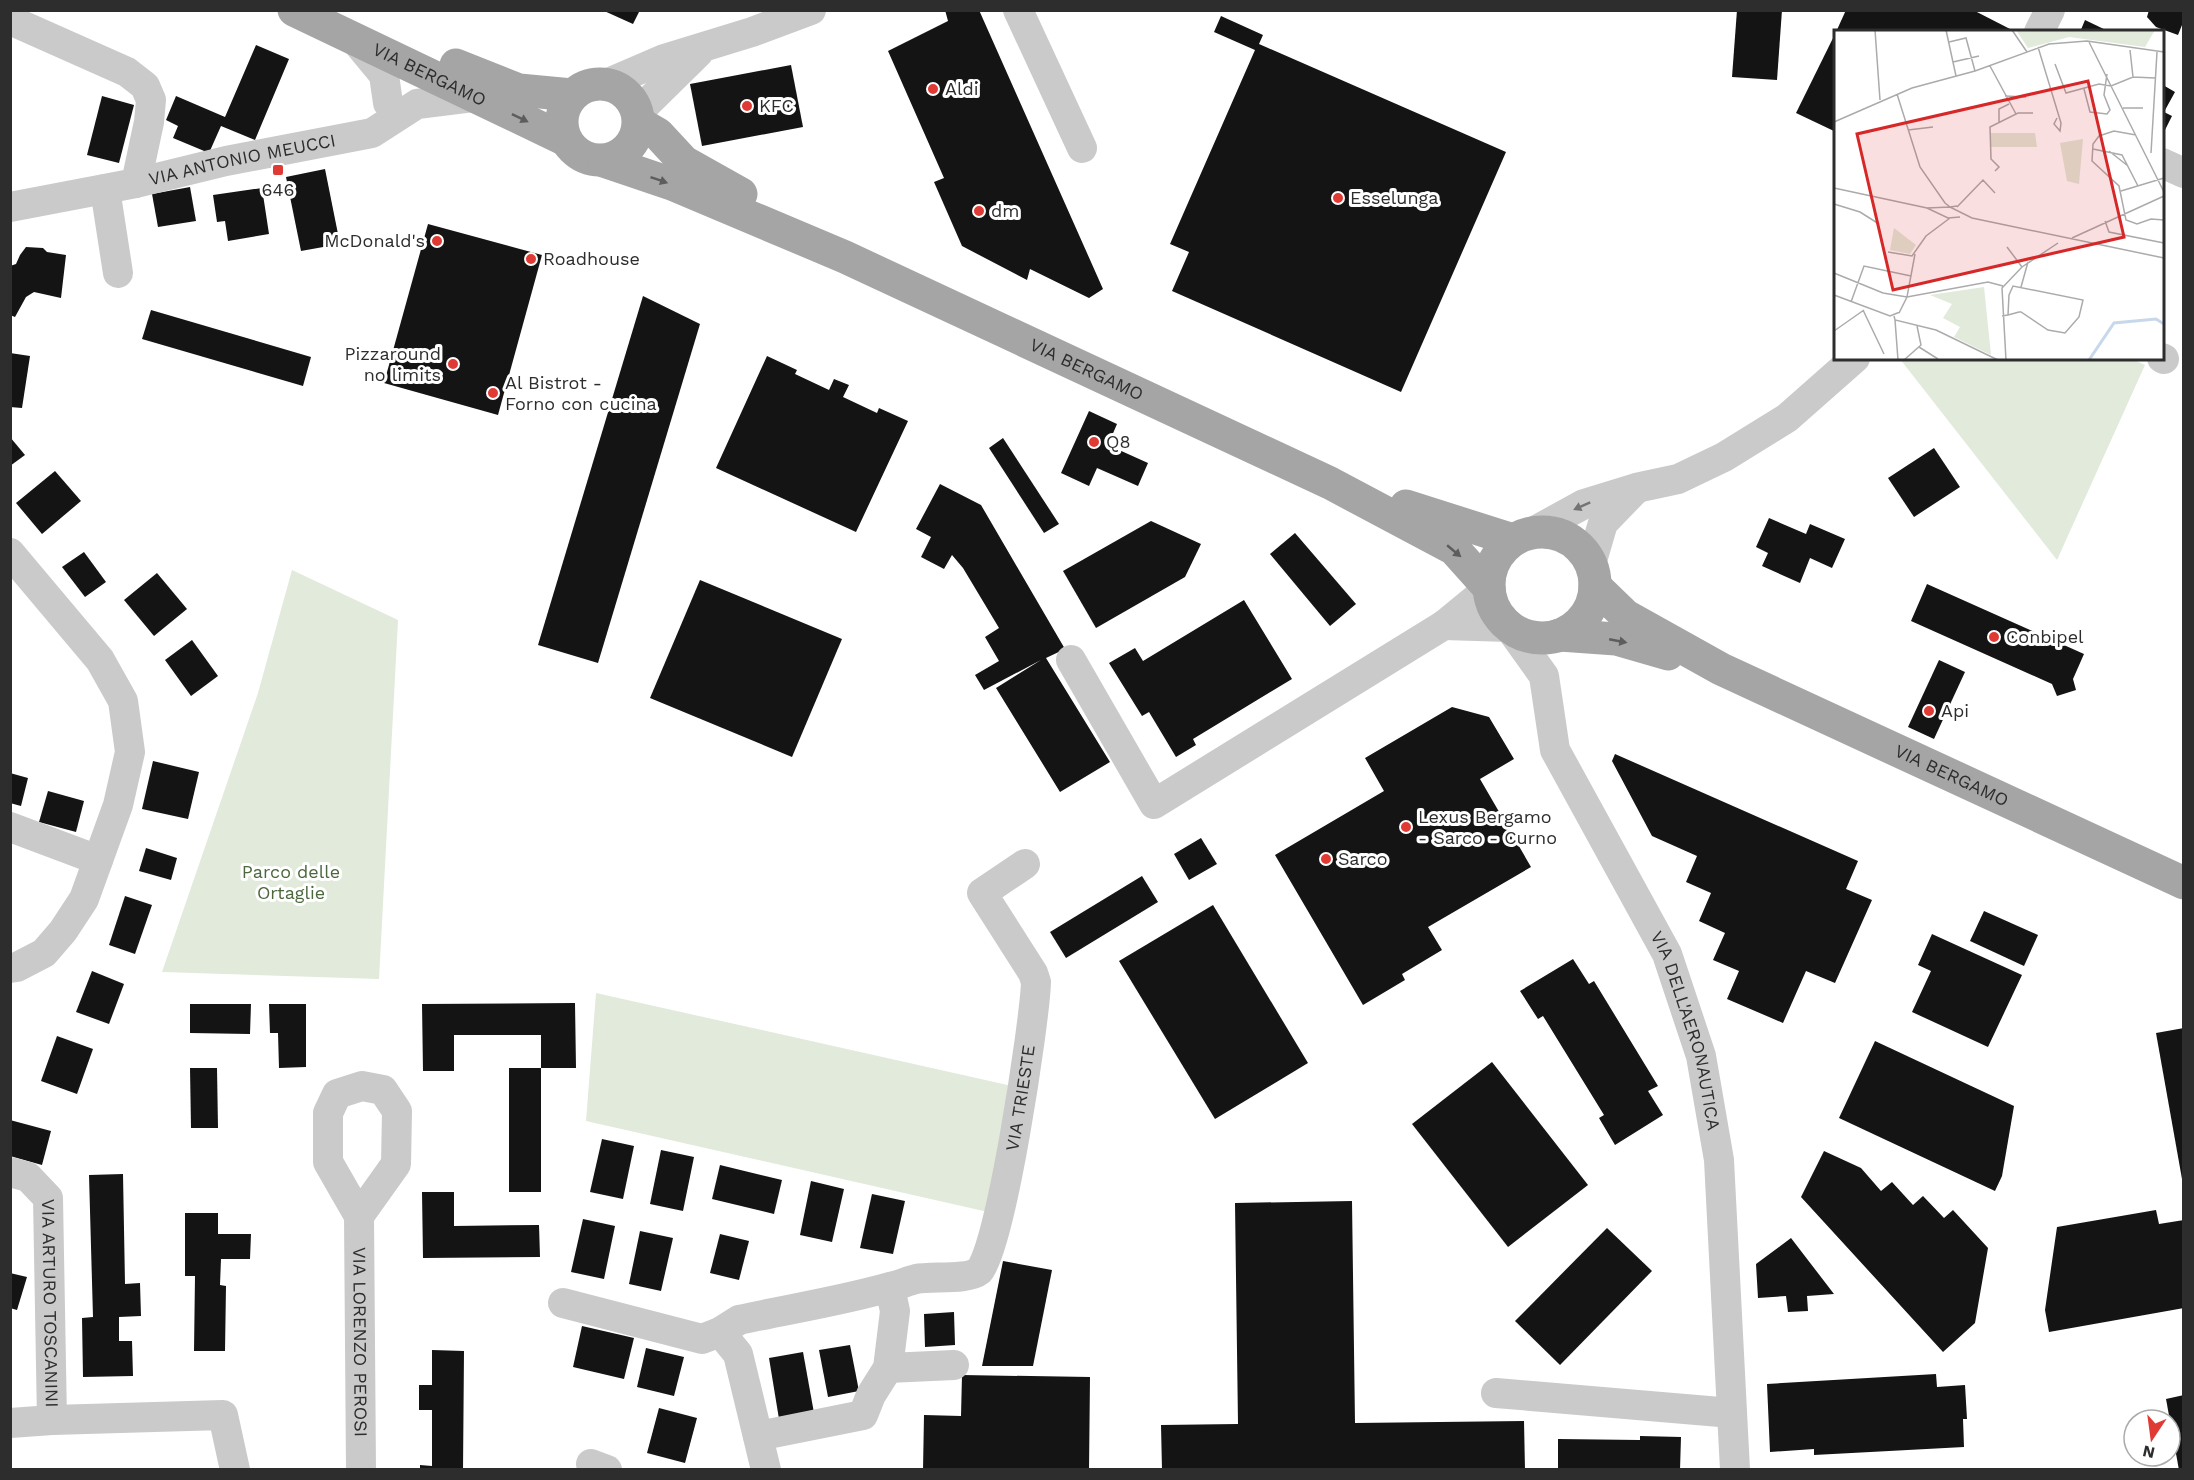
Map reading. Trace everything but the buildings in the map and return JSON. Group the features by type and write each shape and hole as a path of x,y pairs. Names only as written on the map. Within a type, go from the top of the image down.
{"main road":[{"name":"VIA BERGAMO","path":"294,10 423,74 477,87 572,95"},
{"name":"VIA BERGAMO","path":"339,10 566,140"},
{"path":"606,84 622,91 633,103 639,117 630,146 620,156 603,161 587,158 573,150 566,140 563,124 572,95 592,85 606,84"},
{"name":"VIA BERGAMO","path":"639,117 684,162 763,205 845,257"},
{"name":"VIA BERGAMO","path":"603,161 672,184 845,257 1330,483 1454,549 1489,588"},
{"name":"VIA BERGAMO","path":"1330,483 1522,537"},
{"path":"1555,533 1577,545 1593,575 1593,602 1585,616 1574,628 1560,635 1533,638 1509,627 1495,610 1489,588 1491,570 1499,553 1522,537 1555,533"},
{"name":"VIA BERGAMO","path":"1593,575 1626,616 1721,669 2184,883"},
{"name":"VIA BERGAMO","path":"1560,635 1616,639 1721,669"}],"street":[{"path":"606,84 664,59 702,49 811,10"},
{"path":"1018,10 1082,148"},
{"path":"2040,30 2050,10"},
{"path":"10,20 127,72 145,86 151,100 149,122 136,183"},
{"path":"355,40 384,75 388,103"},
{"path":"639,117 702,49"},
{"name":"VIA ANTONIO MEUCCI","path":"350,137 423,74"},
{"name":"VIA ANTONIO MEUCCI","path":"10,207 136,183 226,161 372,133 417,104 477,87"},
{"path":"2164,163 2184,173"},
{"path":"105,189 118,273"},
{"path":"1522,537 1584,504 1678,478 1724,457 1787,418 1853,360"},
{"path":"1593,575 1603,523 1636,488"},
{"path":"10,553 100,660 123,701 130,752 118,805 84,898 63,931 44,953 10,968"},
{"path":"1071,660 1154,804 1444,625 1489,588"},
{"path":"1444,625 1509,627"},
{"name":"VIA DELL'AERONAUTICA","path":"1509,627 1544,676 1555,750 1667,954 1701,1056 1719,1160 1735,1470"},
{"name":"VIA DELL'AERONAUTICA","path":"1544,676 1560,635"},
{"path":"10,827 98,860"},
{"name":"VIA TRIESTE","path":"563,1303 702,1339 720,1332 739,1320 917,1279 969,1275 978,1272 987,1257 1000,1211 1024,1082 1036,982 1033,972 982,893 1025,864"},
{"name":"VIA ARTURO TOSCANINI","path":"10,1172 28,1177 48,1198 52,1420"},
{"name":"VIA LORENZO PEROSI","path":"358,1216 361,1470"},
{"path":"758,1436 863,1415 871,1395 888,1368 895,1311 890,1287"},
{"path":"720,1332 738,1354 766,1470"},
{"path":"888,1368 954,1365"},
{"path":"1496,1392 1732,1413"},
{"path":"10,1423 223,1415 235,1470"}],"green space":[{"path":"1901,360 2134,360 2145,365 2057,560"},
{"name":"Parco delle Ortaglie","path":"292,570 398,620 379,979 162,972 258,693"},
{"path":"596,993 1012,1086 988,1212 586,1121"}],"place":[{"name":"Aldi","path":"933,89"},
{"name":"KFC","path":"747,106"},
{"name":"646","path":"278,170"},
{"name":"Esselunga","path":"1338,198"},
{"name":"dm","path":"979,211"},
{"name":"McDonald's","path":"437,241"},
{"name":"Roadhouse","path":"531,259"},
{"name":"Pizzaround no limits","path":"453,364"},
{"name":"Al Bistrot - Forno con cucina","path":"493,393"},
{"name":"Q8","path":"1094,442"},
{"name":"Conbipel","path":"1994,637"},
{"name":"Api","path":"1929,711"},
{"name":"Lexus Bergamo - Sarco - Curno","path":"1406,827"},
{"name":"Sarco","path":"1326,859"}]}
